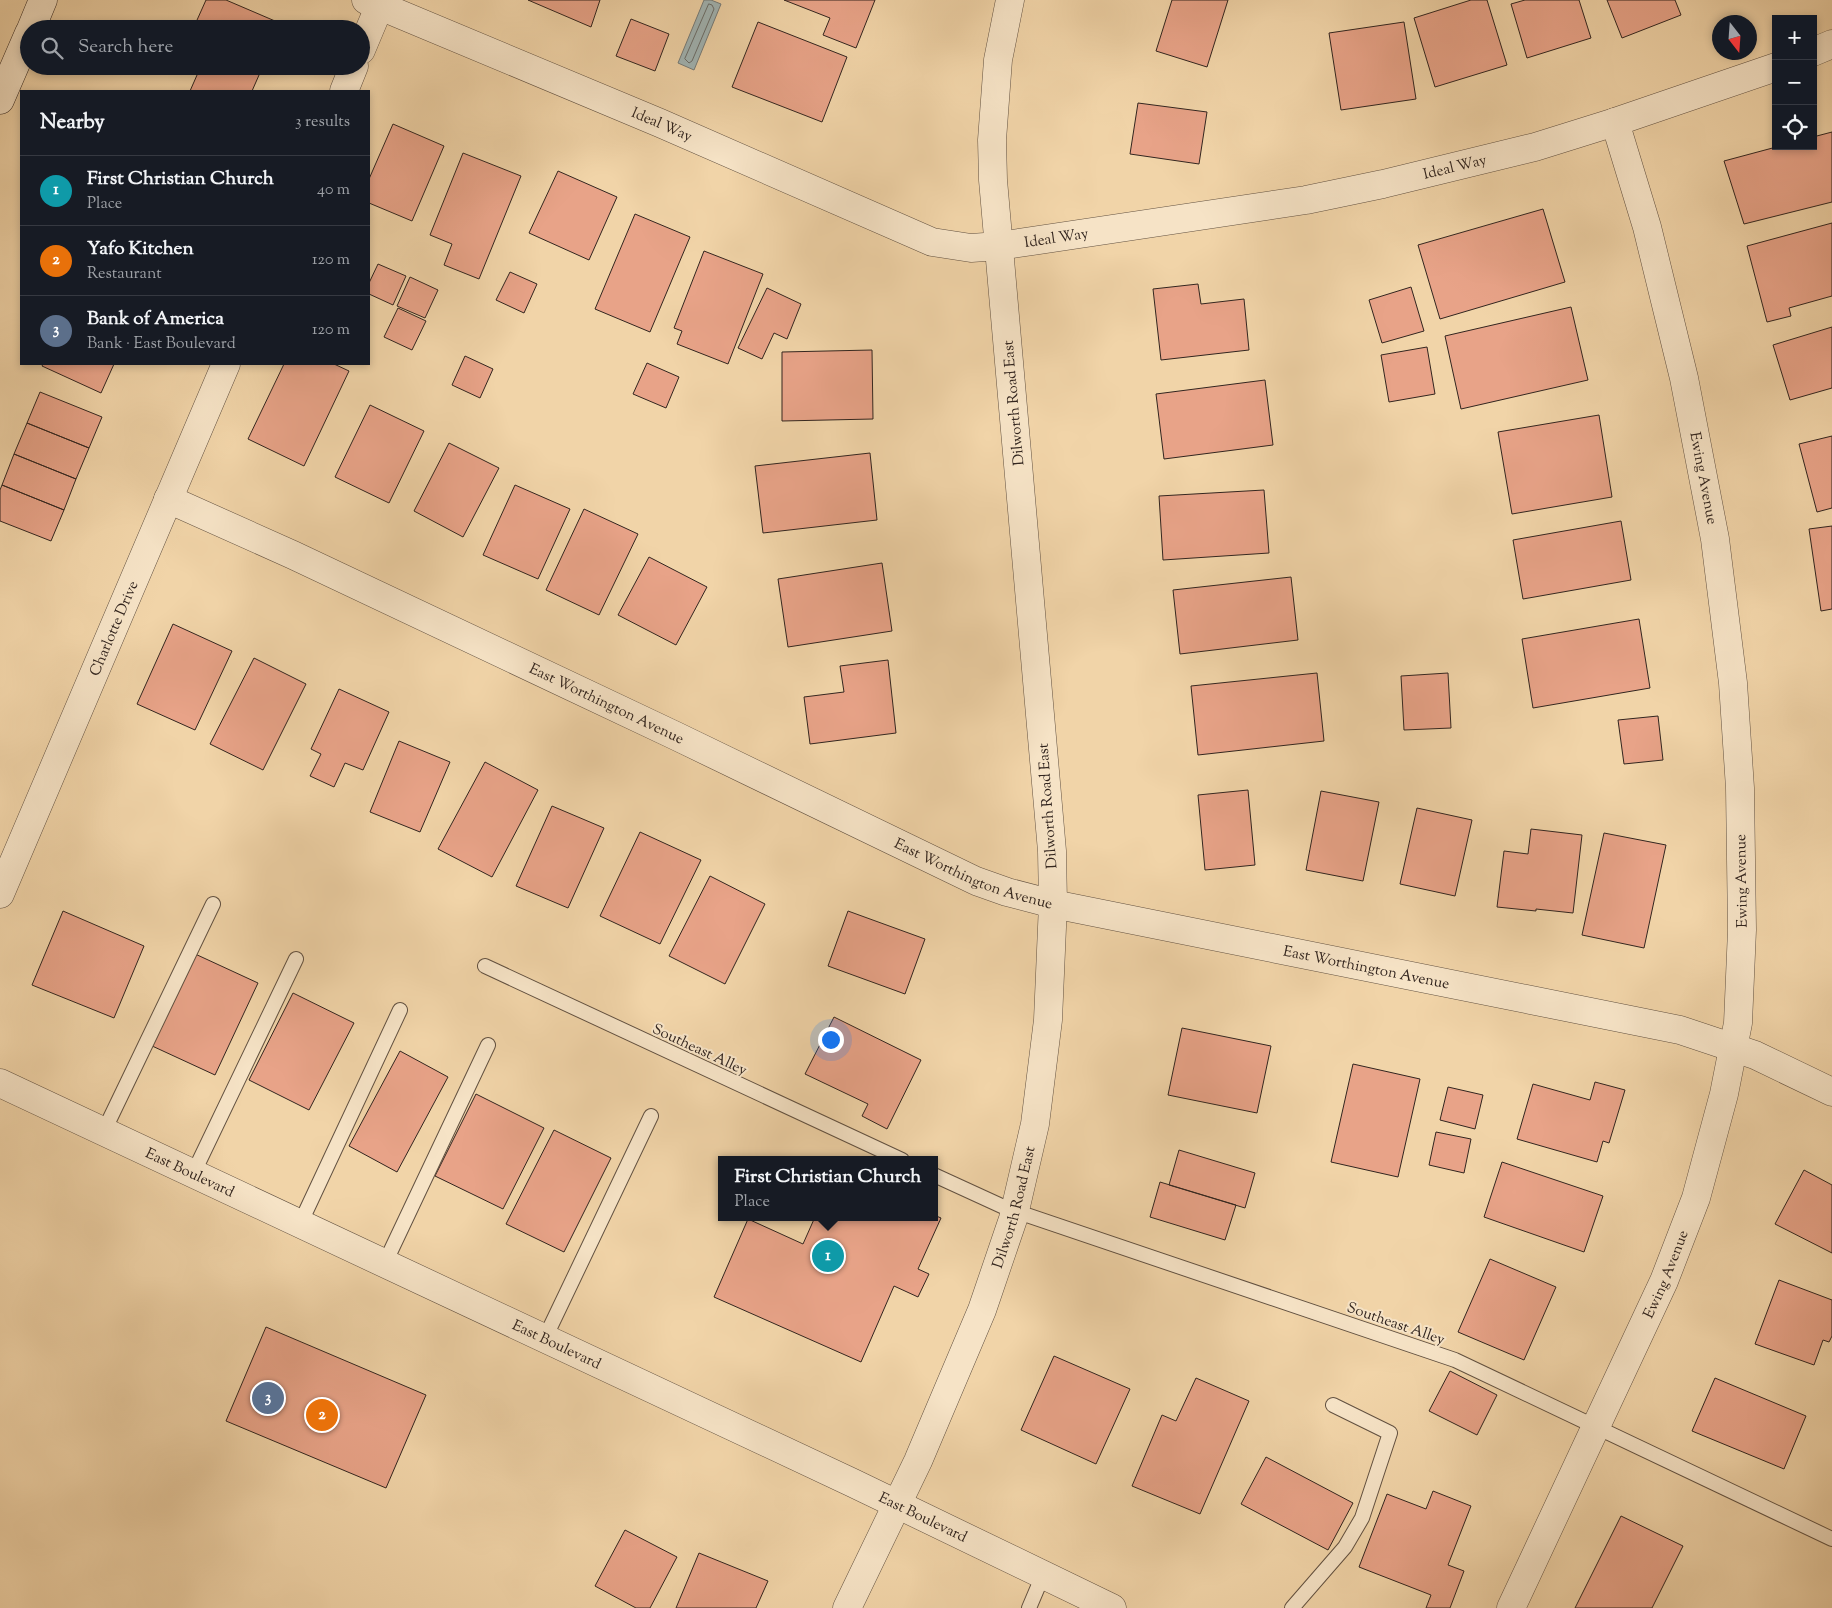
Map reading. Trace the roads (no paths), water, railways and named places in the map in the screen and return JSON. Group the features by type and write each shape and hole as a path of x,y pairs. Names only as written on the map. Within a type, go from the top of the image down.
{"street":[{"path":"35,20 43,0"},
{"name":"Dilworth Road East","path":"847,1608 918,1461 982,1310 1015,1211 1035,1124 1046,1029 1053,904 1052,851 993,180 992,140 998,60 1010,0"},
{"path":"370,21 376,2"},
{"name":"Ideal Way","path":"376,2 932,242 971,248 999,246 1334,194 1383,184 1535,147 1616,122 1772,68"},
{"path":"1817,50 1832,44"},
{"path":"0,100 20,54"},
{"path":"344,90 350,75"},
{"name":"Ewing Avenue","path":"1511,1608 1664,1281 1696,1198 1724,1094 1738,1023 1742,930 1740,788 1733,683 1715,539 1682,369 1647,228 1616,122"},
{"name":"Charlotte Drive","path":"0,894 224,365"},
{"name":"East Worthington Avenue","path":"168,499 293,555 676,736 976,881 1007,892 1053,904 1680,1030 1755,1055 1832,1092"},
{"name":"East Boulevard","path":"0,1083 897,1504 1112,1608"}],"lane":[{"path":"104,1131 213,904"},
{"path":"193,1174 296,959"},
{"name":"Southeast Alley","path":"485,966 893,1156"},
{"path":"300,1224 400,1010"},
{"path":"385,1263 488,1046"},
{"path":"545,1338 651,1116"},
{"name":"Southeast Alley","path":"938,1177 1015,1211 1455,1360 1832,1539"},
{"path":"1292,1608 1345,1547 1362,1518 1390,1434 1333,1405"},
{"path":"1029,1608 1043,1575"}],"water":[{"path":"704,0 711,0 721,4 694,70 678,63"}],"place":[{"name":"First Christian Church","path":"828,1256"},
{"name":"Bank of America","path":"268,1398"},
{"name":"Yafo Kitchen","path":"322,1415"}]}
